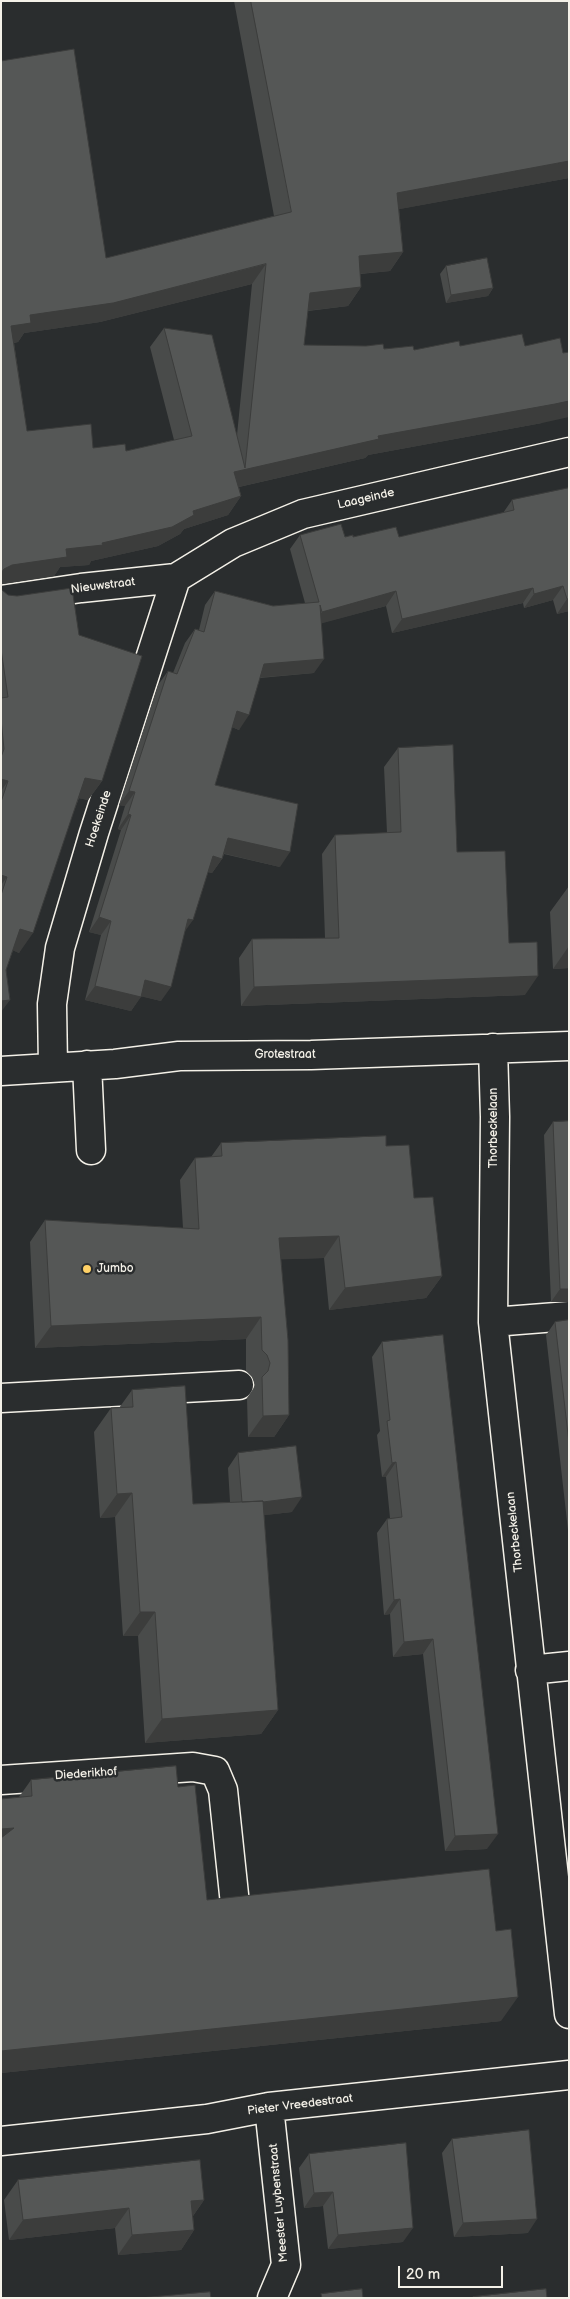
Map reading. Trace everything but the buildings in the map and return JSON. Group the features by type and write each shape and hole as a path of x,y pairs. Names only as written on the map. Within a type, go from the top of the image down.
{"street":[{"name":"Laageinde","path":"176,578 233,543 303,514 569,452"},
{"name":"Nieuwstraat","path":"1,600 82,588 176,578"},
{"name":"Hoekeinde","path":"53,1066 52,1004 60,948 94,833 176,578"},
{"name":"Grotestraat","path":"1,1071 179,1056 328,1055 569,1046"},
{"name":"Thorbeckelaan","path":"493,1048 495,1117 493,1322 569,2014"},
{"path":"87,1065 91,1150"},
{"path":"493,1322 569,1316"},
{"path":"1,1398 239,1385"},
{"path":"530,1670 569,1666"},
{"name":"Diederikhof","path":"1,1780 193,1766 215,1771 223,1790 235,1904"},
{"name":"Pieter Vreedestraat","path":"1,2141 208,2119 269,2107 569,2075"},
{"name":"Meester Luybenstraat","path":"269,2107 286,2265 272,2298"}],"place":[{"name":"Jumbo","path":"87,1269"}]}
